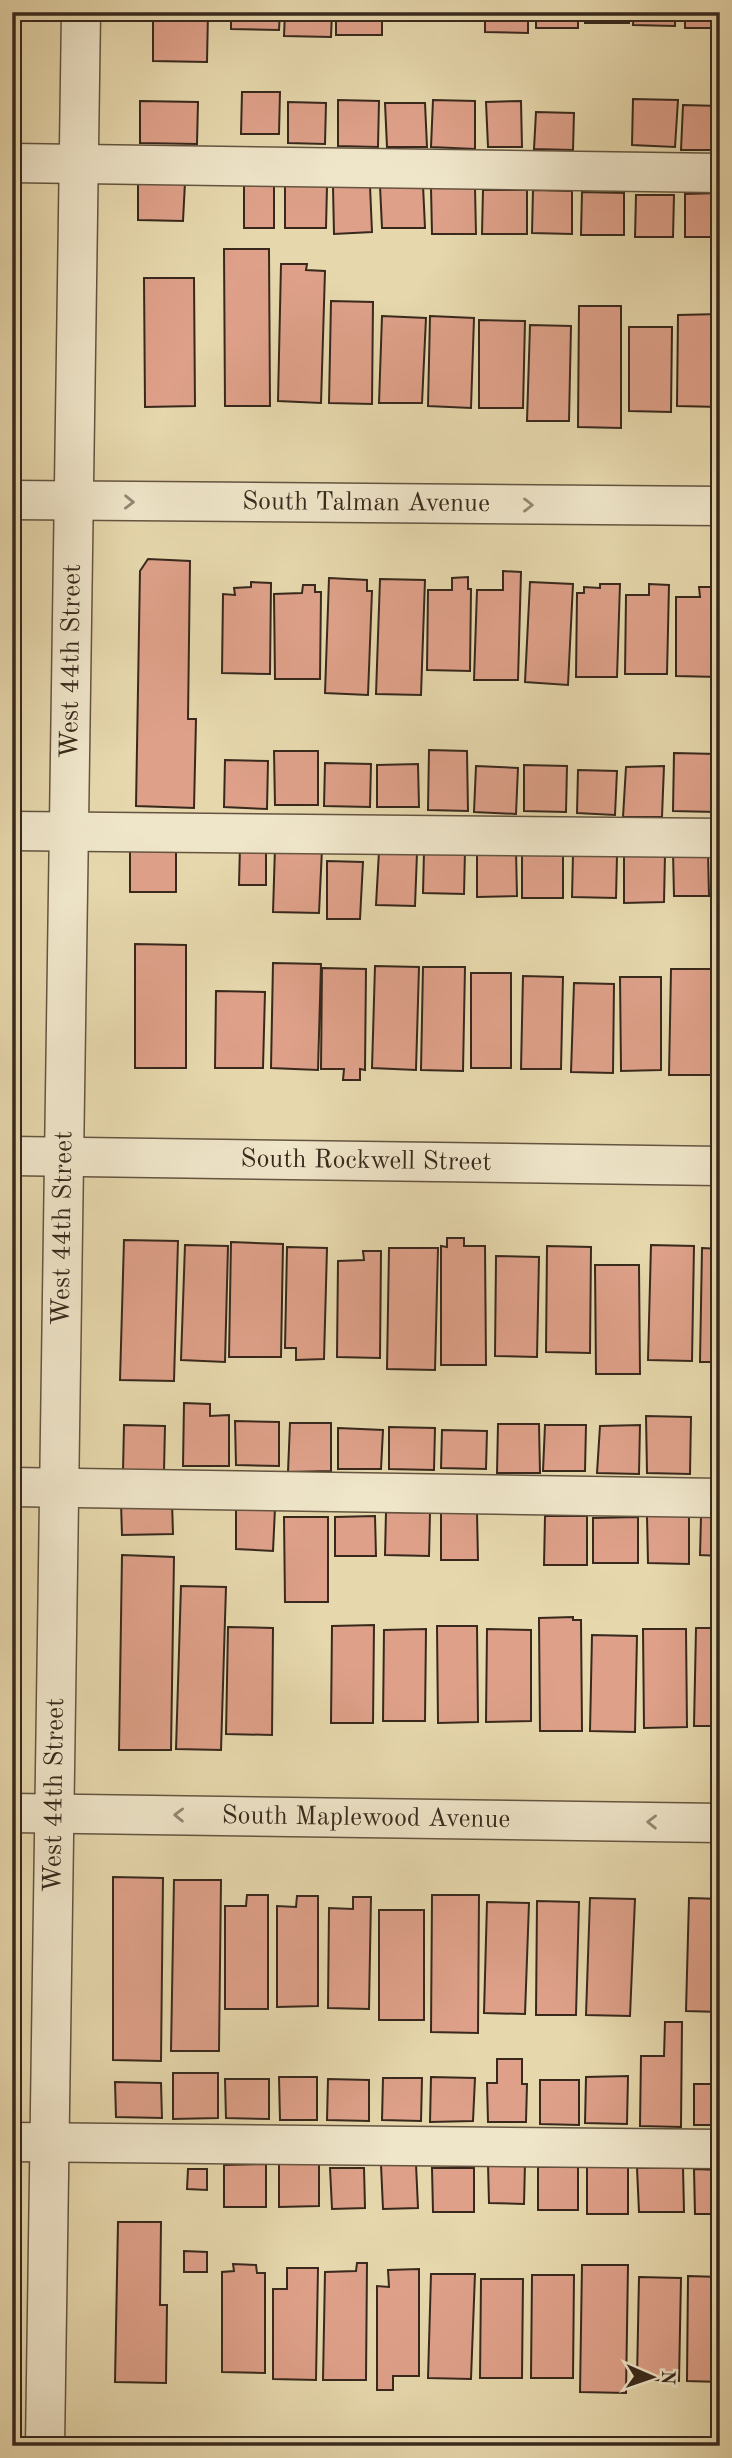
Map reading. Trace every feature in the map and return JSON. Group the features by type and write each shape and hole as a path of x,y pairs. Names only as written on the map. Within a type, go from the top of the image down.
{"street":[{"name":"West 44th Street","path":"45,2446 81,12"},
{"path":"12,163 720,173"},
{"name":"South Talman Avenue","path":"12,500 720,506"},
{"path":"12,831 720,838"},
{"name":"South Rockwell Street","path":"12,1156 720,1166"},
{"path":"12,1487 720,1498"},
{"name":"South Maplewood Avenue","path":"12,1813 720,1823"},
{"path":"12,2142 720,2149"}],"building":[{"path":"12,12 17,12 17,42 12,42"},
{"path":"153,12 208,12 207,62 153,61"},
{"path":"231,12 280,12 279,30 231,29"},
{"path":"285,12 332,12 331,37 284,36"},
{"path":"336,12 382,12 382,35 336,35"},
{"path":"386,12 428,12 428,20 385,20"},
{"path":"436,12 479,12 479,18 436,20"},
{"path":"485,12 528,12 528,33 485,32"},
{"path":"536,12 578,12 578,28 536,28"},
{"path":"585,12 629,12 629,23 585,23"},
{"path":"634,12 675,12 675,26 633,25"},
{"path":"685,12 720,12 720,28 685,28"},
{"path":"242,92 280,92 279,134 241,134"},
{"path":"633,99 678,100 675,147 632,145"},
{"path":"338,100 379,101 378,147 338,146"},
{"path":"433,100 475,101 475,149 431,147"},
{"path":"140,101 198,102 197,144 140,143"},
{"path":"521,101 522,147 488,147 486,102"},
{"path":"288,102 326,103 325,144 288,143"},
{"path":"385,103 425,103 427,147 387,147"},
{"path":"683,105 720,106 720,150 681,150"},
{"path":"536,112 574,113 573,150 534,149"},
{"path":"138,182 185,182 183,221 138,220"},
{"path":"244,185 274,185 274,228 244,228"},
{"path":"423,185 425,228 382,228 380,186"},
{"path":"285,186 327,186 326,228 285,228"},
{"path":"370,186 372,232 334,234 333,187"},
{"path":"431,188 475,188 476,234 432,234"},
{"path":"483,190 527,190 527,234 482,234"},
{"path":"533,190 572,191 572,234 532,233"},
{"path":"582,192 624,193 624,235 581,235"},
{"path":"720,193 720,237 685,237 685,194"},
{"path":"636,195 674,195 673,237 635,237"},
{"path":"224,249 269,249 270,406 225,406"},
{"path":"281,264 307,264 306,270 325,271 321,403 278,401"},
{"path":"144,278 194,278 195,406 145,407"},
{"path":"331,301 373,302 372,404 329,403"},
{"path":"579,306 621,306 621,428 578,427"},
{"path":"720,314 720,407 677,406 678,315"},
{"path":"382,316 426,318 422,403 379,403"},
{"path":"430,316 474,318 471,408 428,406"},
{"path":"479,320 525,321 523,408 479,408"},
{"path":"530,325 571,326 569,421 527,421"},
{"path":"629,327 672,327 671,412 629,411"},
{"path":"148,559 190,561 188,719 196,719 194,808 136,806 140,571"},
{"path":"503,571 521,572 518,680 474,680 477,590 503,590"},
{"path":"468,577 468,589 471,589 470,671 427,670 428,590 452,590 452,578"},
{"path":"329,578 367,580 367,591 372,591 368,695 325,693"},
{"path":"380,579 425,580 421,695 376,694"},
{"path":"251,582 271,583 270,674 222,673 223,594 235,595 234,588 251,587"},
{"path":"530,582 573,584 568,685 525,682"},
{"path":"600,584 620,584 617,677 576,677 577,593 584,593 584,587 600,588"},
{"path":"649,584 669,585 667,674 625,674 626,595 649,595"},
{"path":"303,585 315,585 315,592 321,592 320,679 275,679 274,594 302,593"},
{"path":"699,587 719,587 718,677 676,676 676,597 700,597"},
{"path":"429,750 467,751 468,811 428,810"},
{"path":"274,751 318,751 318,805 275,805"},
{"path":"674,753 717,754 716,812 673,811"},
{"path":"225,760 268,761 267,809 224,807"},
{"path":"325,763 371,764 370,807 324,806"},
{"path":"418,764 419,807 377,807 377,765"},
{"path":"524,765 567,766 566,812 524,811"},
{"path":"476,766 518,768 516,814 474,812"},
{"path":"664,766 662,817 623,817 626,767"},
{"path":"578,770 617,771 615,815 577,813"},
{"path":"240,846 266,846 266,885 239,885"},
{"path":"275,847 322,849 319,913 273,912"},
{"path":"130,849 176,849 176,892 130,892"},
{"path":"516,850 517,896 477,897 477,851"},
{"path":"379,851 417,853 415,906 376,905"},
{"path":"424,851 465,851 464,894 423,893"},
{"path":"563,851 563,898 522,898 522,852"},
{"path":"673,852 708,853 709,896 674,896"},
{"path":"573,854 617,855 616,898 572,897"},
{"path":"665,854 664,902 624,903 624,855"},
{"path":"327,861 363,862 360,919 327,919"},
{"path":"135,944 186,945 186,1068 135,1068"},
{"path":"273,963 321,964 318,1070 271,1068"},
{"path":"375,966 419,967 416,1070 372,1068"},
{"path":"423,967 465,967 463,1071 421,1070"},
{"path":"322,968 366,969 365,1070 360,1069 360,1080 343,1080 344,1069 321,1069"},
{"path":"671,969 714,969 713,1075 669,1075"},
{"path":"471,973 511,973 511,1068 471,1068"},
{"path":"523,976 563,977 561,1069 521,1069"},
{"path":"620,977 661,977 661,1070 621,1071"},
{"path":"574,983 614,984 613,1073 571,1072"},
{"path":"216,991 265,992 263,1068 215,1068"},
{"path":"447,1238 464,1238 464,1246 485,1246 486,1365 441,1365 441,1246 447,1247"},
{"path":"124,1240 178,1241 174,1381 120,1380"},
{"path":"231,1242 283,1244 281,1357 229,1357"},
{"path":"185,1245 228,1246 225,1362 181,1360"},
{"path":"651,1245 694,1246 692,1361 648,1360"},
{"path":"547,1246 591,1247 590,1353 546,1352"},
{"path":"287,1247 327,1248 324,1359 296,1360 296,1348 285,1348"},
{"path":"389,1248 438,1248 435,1370 387,1369"},
{"path":"702,1248 720,1249 720,1362 700,1362"},
{"path":"363,1251 381,1251 380,1358 337,1357 338,1261 364,1260"},
{"path":"496,1256 539,1257 537,1357 495,1356"},
{"path":"595,1265 639,1265 640,1374 596,1374"},
{"path":"184,1403 210,1404 210,1416 229,1415 229,1466 183,1466"},
{"path":"646,1416 691,1417 690,1474 647,1473"},
{"path":"235,1421 279,1422 279,1466 236,1465"},
{"path":"290,1423 331,1423 331,1471 288,1472"},
{"path":"498,1424 539,1424 540,1473 497,1473"},
{"path":"124,1425 165,1426 164,1471 123,1471"},
{"path":"545,1425 586,1425 585,1471 543,1471"},
{"path":"640,1425 639,1474 597,1473 600,1426"},
{"path":"389,1427 435,1428 434,1470 389,1469"},
{"path":"338,1428 383,1430 381,1469 338,1469"},
{"path":"442,1430 487,1431 486,1469 441,1468"},
{"path":"172,1502 173,1534 122,1535 121,1503"},
{"path":"236,1508 275,1508 273,1551 236,1549"},
{"path":"386,1512 430,1513 429,1556 385,1555"},
{"path":"477,1512 478,1560 441,1560 441,1513"},
{"path":"689,1515 689,1564 648,1563 647,1516"},
{"path":"375,1516 376,1556 335,1556 335,1517"},
{"path":"545,1516 587,1516 587,1565 544,1565"},
{"path":"701,1516 720,1517 720,1556 700,1555"},
{"path":"284,1517 328,1517 328,1602 285,1602"},
{"path":"638,1517 638,1563 593,1563 593,1518"},
{"path":"122,1555 174,1557 171,1750 119,1750"},
{"path":"181,1586 226,1587 221,1750 176,1749"},
{"path":"573,1617 573,1620 581,1620 582,1731 540,1731 539,1618"},
{"path":"374,1625 373,1723 331,1723 332,1626"},
{"path":"437,1626 477,1626 478,1722 438,1723"},
{"path":"228,1627 273,1628 272,1735 226,1734"},
{"path":"696,1628 720,1628 720,1726 694,1726"},
{"path":"426,1629 425,1721 383,1721 384,1630"},
{"path":"487,1629 531,1630 531,1721 486,1722"},
{"path":"643,1629 686,1629 687,1727 644,1728"},
{"path":"592,1635 637,1636 635,1732 590,1731"},
{"path":"113,1877 163,1878 161,2061 113,2060"},
{"path":"174,1880 221,1880 219,2051 171,2051"},
{"path":"247,1895 268,1895 268,2009 225,2009 225,1906 246,1906"},
{"path":"432,1895 479,1895 478,2033 431,2032"},
{"path":"297,1896 318,1896 318,2006 277,2007 277,1906 296,1907"},
{"path":"353,1897 371,1897 369,2009 328,2008 329,1908 353,1909"},
{"path":"590,1898 635,1899 630,2016 586,2015"},
{"path":"689,1898 720,1899 720,2012 686,2011"},
{"path":"537,1901 579,1902 576,2015 536,2015"},
{"path":"487,1902 529,1903 525,2014 484,2013"},
{"path":"379,1910 424,1910 424,2020 379,2020"},
{"path":"665,2022 682,2022 681,2127 640,2126 641,2056 664,2056"},
{"path":"497,2059 522,2059 522,2084 527,2084 526,2122 488,2122 487,2083 497,2083"},
{"path":"173,2073 218,2073 218,2118 173,2119"},
{"path":"628,2076 627,2124 585,2123 586,2077"},
{"path":"279,2077 317,2077 317,2120 280,2120"},
{"path":"431,2077 475,2078 473,2121 430,2122"},
{"path":"383,2078 422,2078 421,2121 382,2120"},
{"path":"225,2079 269,2079 269,2119 226,2118"},
{"path":"328,2079 369,2080 369,2121 327,2120"},
{"path":"540,2080 579,2080 579,2125 540,2124"},
{"path":"115,2082 161,2083 162,2118 116,2117"},
{"path":"694,2084 720,2084 720,2125 694,2125"},
{"path":"525,2163 524,2204 489,2203 488,2164"},
{"path":"266,2164 266,2207 224,2207 224,2165"},
{"path":"279,2164 319,2164 319,2206 279,2207"},
{"path":"416,2164 418,2208 383,2209 381,2165"},
{"path":"578,2166 578,2210 538,2210 538,2167"},
{"path":"587,2166 628,2166 628,2214 587,2214"},
{"path":"683,2167 684,2212 639,2212 637,2168"},
{"path":"330,2168 364,2168 365,2208 332,2209"},
{"path":"432,2168 474,2168 474,2212 433,2212"},
{"path":"188,2169 207,2169 207,2190 187,2189"},
{"path":"694,2169 720,2170 720,2214 695,2214"},
{"path":"118,2222 161,2222 160,2305 167,2305 166,2383 115,2382"},
{"path":"184,2251 207,2252 207,2272 184,2272"},
{"path":"357,2263 367,2263 366,2380 323,2380 325,2272 356,2271"},
{"path":"233,2264 256,2265 257,2273 265,2273 265,2373 222,2372 222,2272 234,2271"},
{"path":"582,2265 628,2265 626,2393 580,2392"},
{"path":"287,2268 318,2268 316,2380 273,2379 273,2289 287,2289"},
{"path":"419,2269 419,2376 393,2376 393,2390 377,2390 377,2286 389,2287 388,2270"},
{"path":"431,2274 475,2274 471,2379 428,2378"},
{"path":"532,2275 574,2275 573,2378 531,2378"},
{"path":"688,2276 720,2277 720,2382 687,2381"},
{"path":"639,2277 681,2278 679,2381 637,2379"},
{"path":"481,2279 523,2279 522,2378 480,2378"}]}
